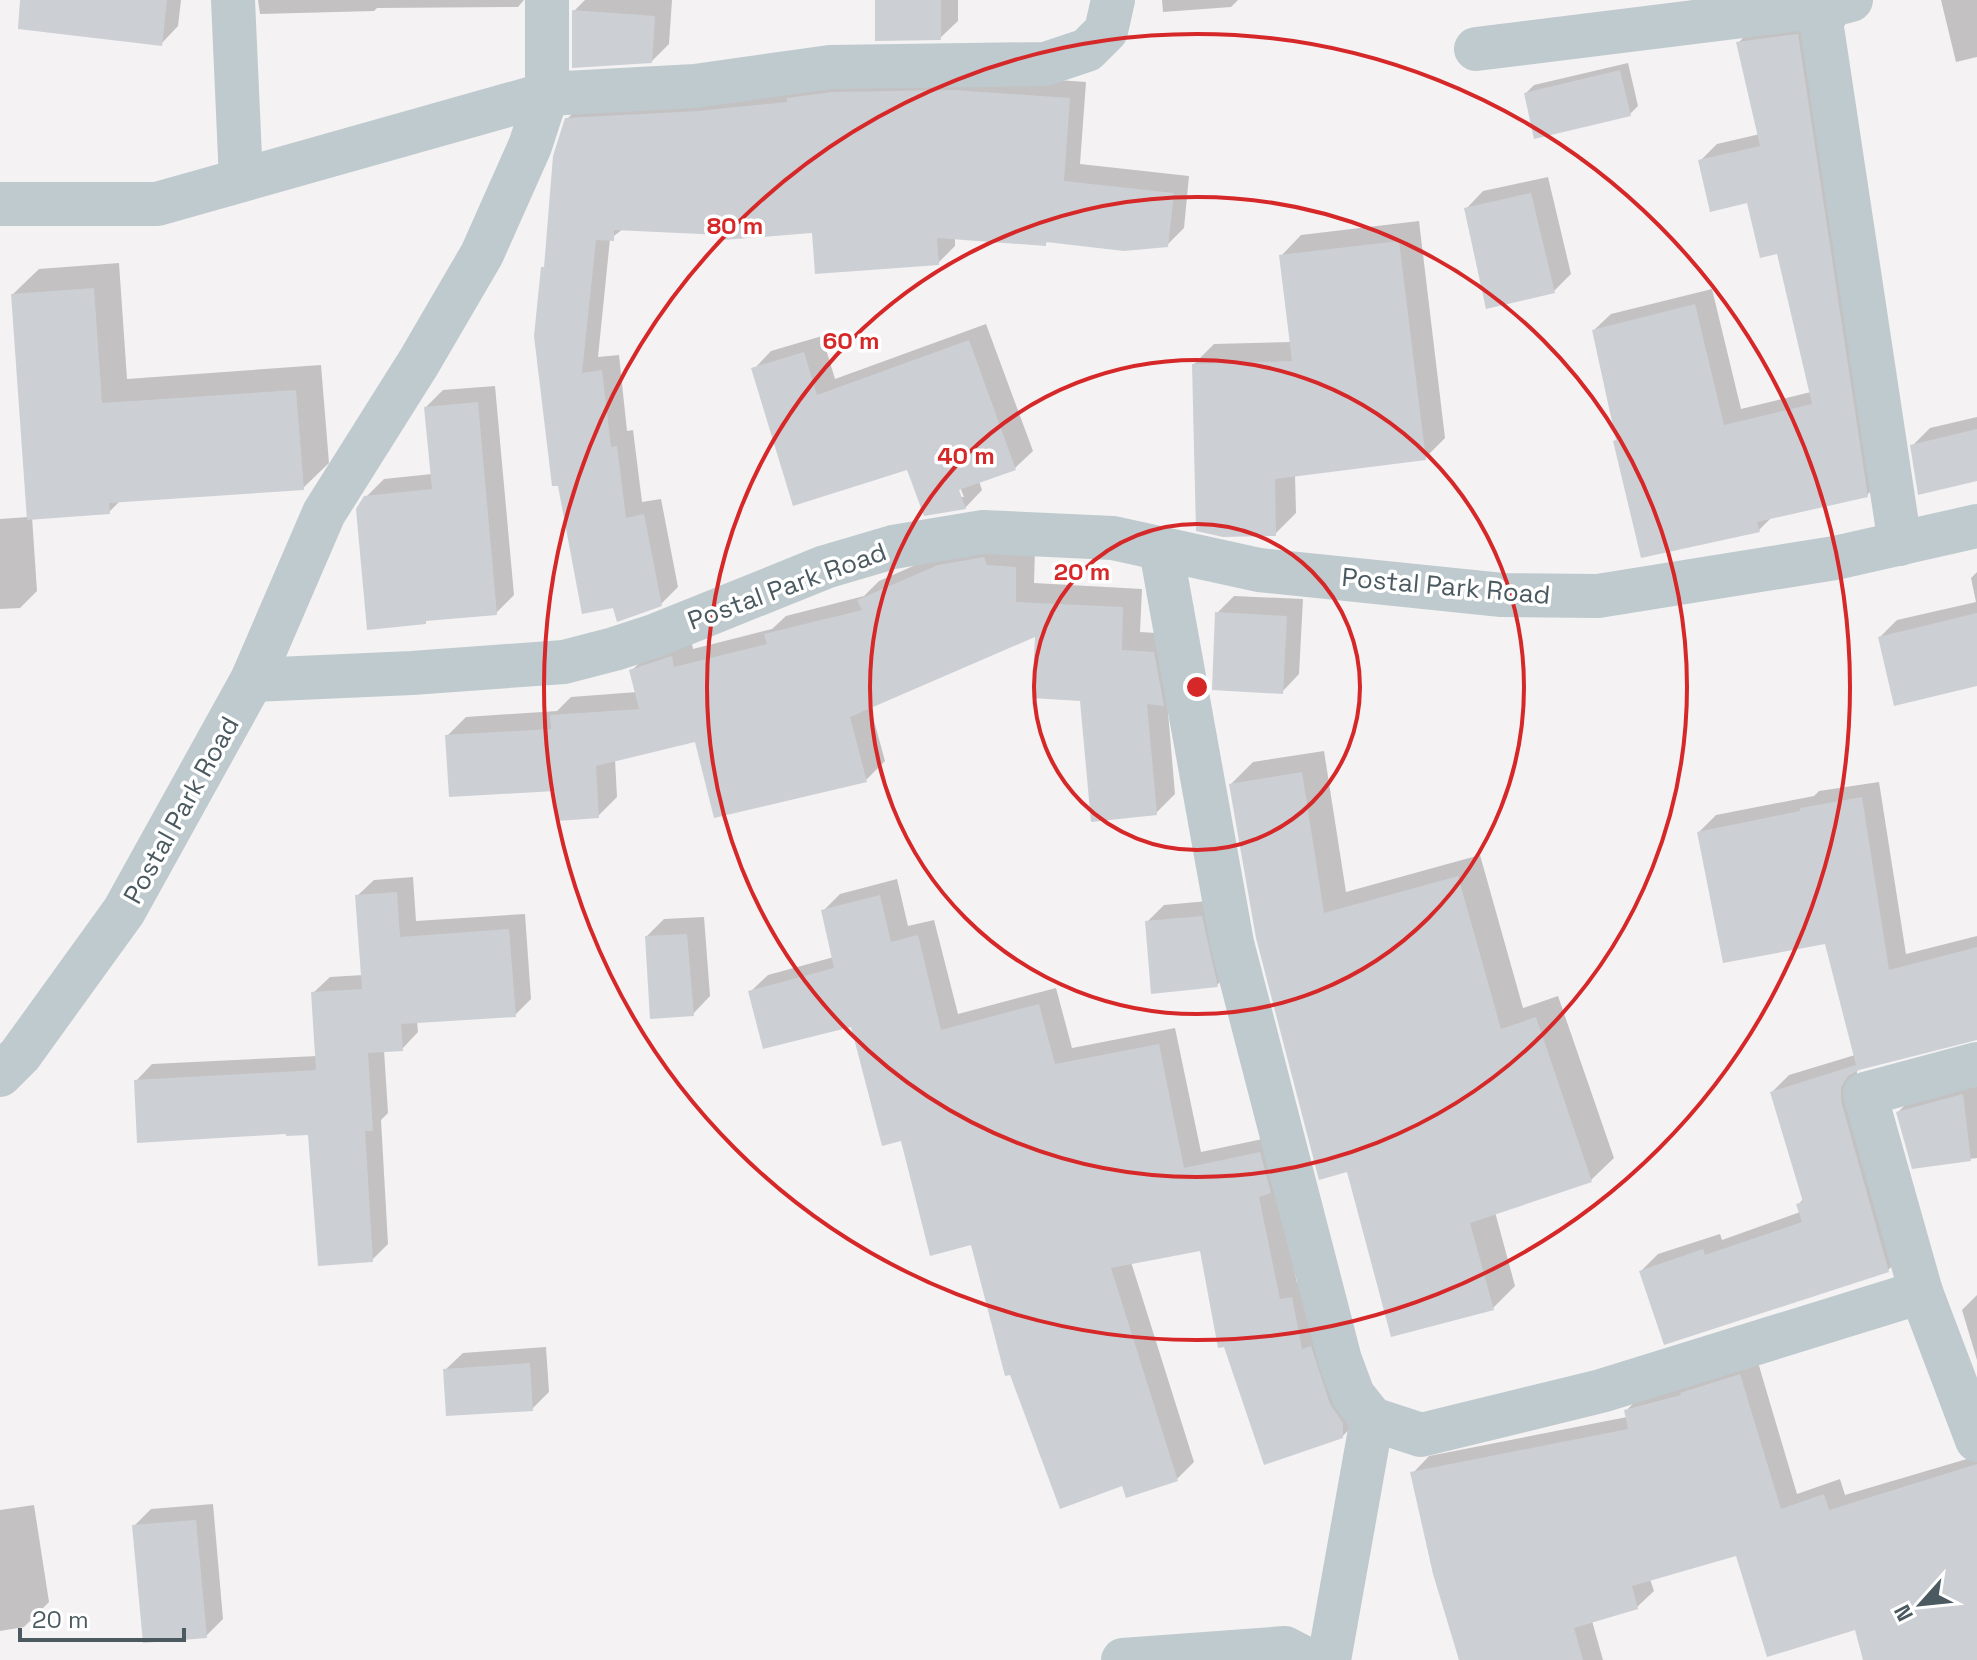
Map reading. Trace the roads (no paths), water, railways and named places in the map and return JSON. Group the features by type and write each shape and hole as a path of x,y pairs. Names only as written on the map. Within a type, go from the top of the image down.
{"street":[{"path":"233,0 241,180"},
{"path":"252,680 324,513 419,362 482,254 530,146 547,94 547,0"},
{"path":"0,204 157,204 547,94 695,86 830,67 1045,64 1087,50 1106,31 1113,0"},
{"path":"1476,49 1842,3"},
{"path":"1842,3 1821,21 1900,544"},
{"name":"Postal Park Road","path":"0,1075 20,1055 124,911 252,680 564,662 654,636 825,567 893,547 983,532 1113,538 1259,570 1502,595 1598,596 1835,558 1977,526"},
{"path":"1161,550 1232,943 1340,1360 1353,1395 1372,1419 1421,1435 1601,1391 1921,1292"},
{"path":"1977,1064 1865,1094 1921,1292 1977,1440"},
{"path":"1329,1660 1372,1419"},
{"path":"1123,1660 1285,1648 1308,1660"}]}
